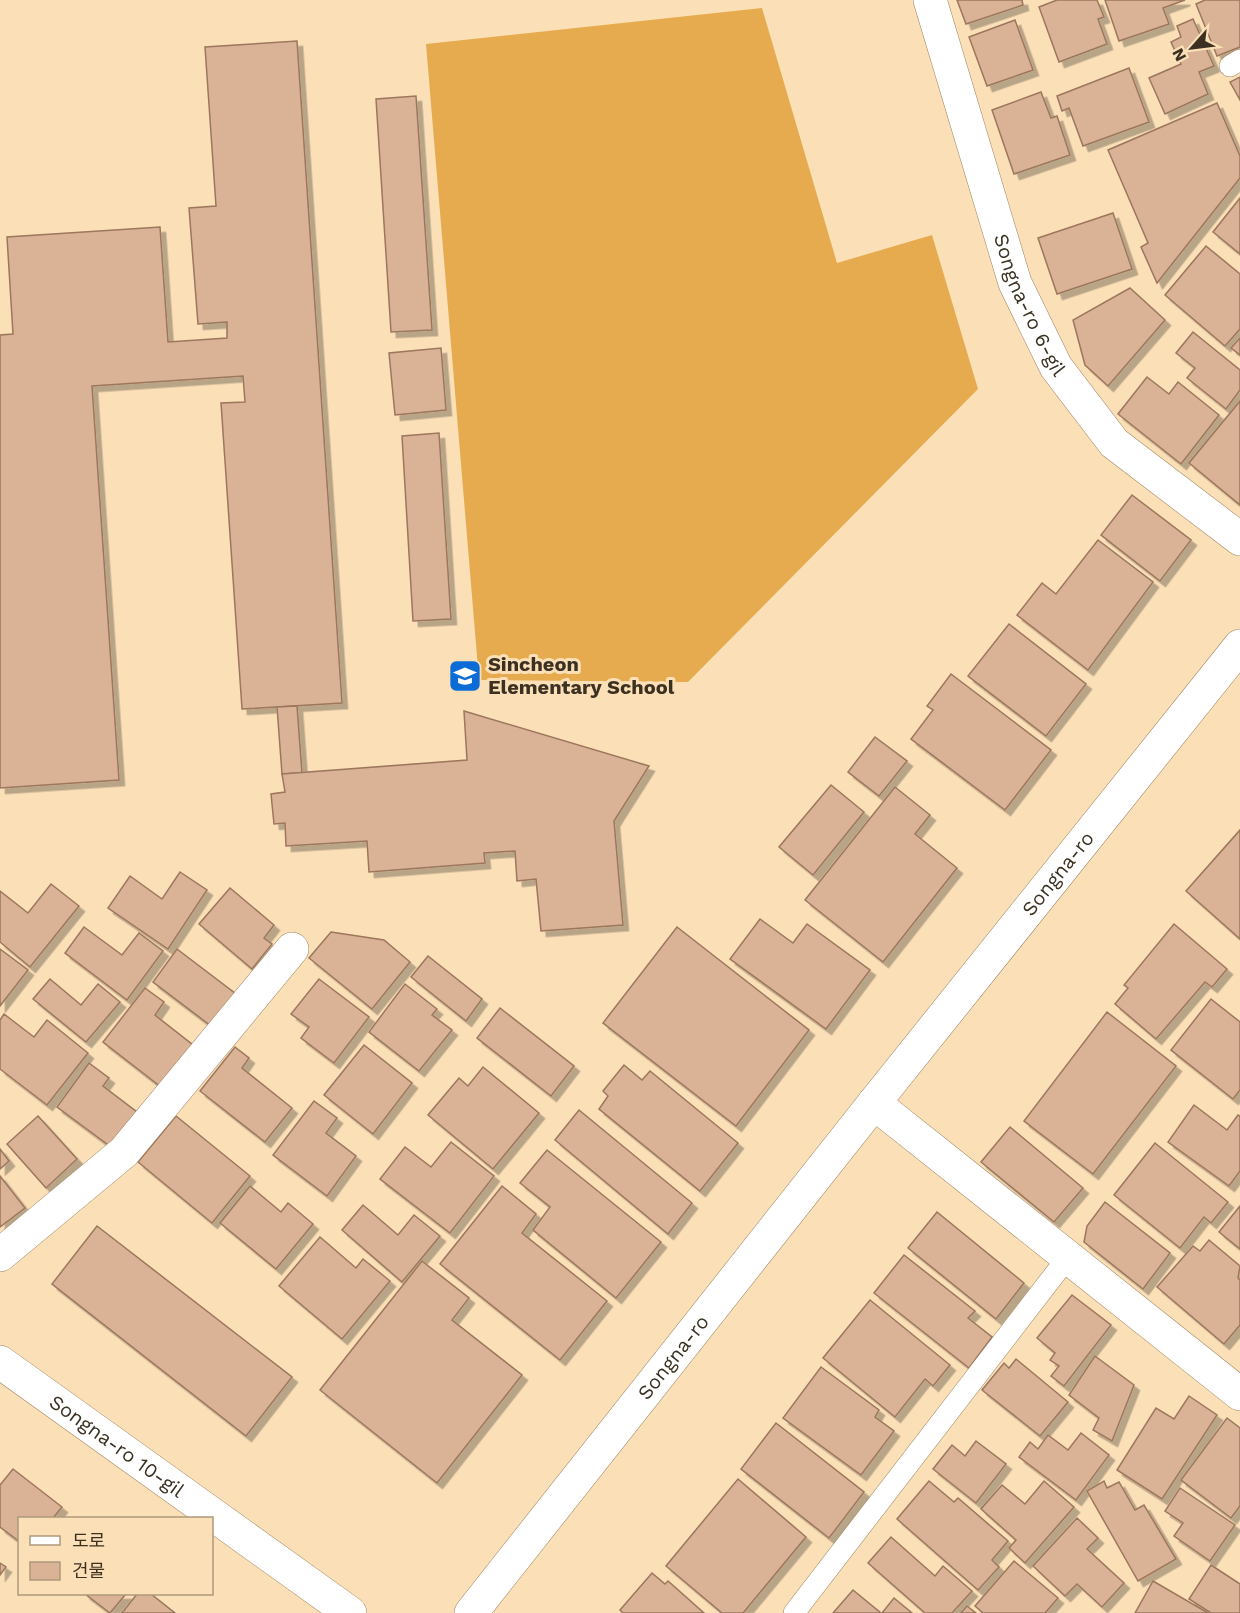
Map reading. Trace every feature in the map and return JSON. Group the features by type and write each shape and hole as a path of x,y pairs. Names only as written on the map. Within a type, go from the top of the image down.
{"street":[{"name":"Songna-ro 6-gil","path":"930,0 1015,283 1056,367 1114,443 1240,539"},
{"name":"Songna-ro","path":"471,1613 874,1102 1240,646"},
{"path":"0,1255 124,1152 292,949"},
{"path":"874,1102 1240,1394"},
{"name":"Songna-ro 10-gil","path":"0,1362 350,1613"}],"lane":[{"path":"794,1613 1068,1257"}],"shaded area":[{"path":"762,8 837,263 932,235 978,389 688,682 479,680 426,44"}],"building":[{"path":"957,0 1022,0 1023,5 966,24"},
{"path":"1057,0 1097,0 1104,17 1098,19 1107,44 1059,62 1039,7"},
{"path":"1105,0 1185,0 1163,8 1169,24 1119,41"},
{"path":"1205,0 1240,0 1240,47 1217,56 1196,4"},
{"path":"1193,19 1214,66 1199,72 1208,94 1165,114 1149,78 1181,64 1171,42 1181,37 1177,26"},
{"path":"1015,20 1033,70 987,86 969,37"},
{"path":"297,41 342,703 242,709 221,403 245,402 243,376 92,386 119,780 0,788 0,335 13,334 7,237 160,227 168,342 227,338 227,322 198,324 189,208 216,206 205,47"},
{"path":"1129,68 1149,122 1083,146 1069,108 1062,111 1057,96"},
{"path":"1240,77 1240,100 1230,82"},
{"path":"1041,92 1051,118 1057,116 1070,155 1014,174 992,110"},
{"path":"416,96 432,330 391,332 376,99"},
{"path":"1217,103 1240,156 1240,178 1157,283 1141,247 1148,243 1108,150"},
{"path":"1240,198 1240,254 1213,232"},
{"path":"1113,213 1132,269 1057,294 1038,238"},
{"path":"1206,246 1240,274 1240,329 1225,346 1165,295"},
{"path":"1130,288 1165,320 1108,386 1085,365 1073,320"},
{"path":"1193,332 1240,370 1240,390 1226,409 1187,378 1195,368 1176,353"},
{"path":"1240,338 1240,355 1231,348"},
{"path":"441,348 446,410 395,415 389,353"},
{"path":"1147,377 1169,394 1178,382 1219,415 1181,464 1118,414"},
{"path":"1240,401 1240,505 1189,463"},
{"path":"439,433 451,619 413,621 402,436"},
{"path":"1132,495 1191,540 1160,581 1101,535"},
{"path":"1098,540 1153,582 1088,670 1017,615 1042,583 1056,594"},
{"path":"1009,624 1086,684 1046,736 968,676"},
{"path":"951,674 1051,750 1005,810 911,739 933,710 927,706"},
{"path":"297,706 302,773 282,774 277,707"},
{"path":"464,711 649,766 614,821 623,925 541,931 536,879 517,881 515,851 484,853 485,863 369,872 367,841 286,846 285,823 274,824 271,794 285,792 282,774 467,760"},
{"path":"875,737 907,761 879,796 848,772"},
{"path":"831,785 864,812 813,875 779,847"},
{"path":"895,787 930,815 915,834 957,868 883,962 805,900"},
{"path":"1240,830 1240,939 1186,891"},
{"path":"180,872 207,890 168,949 108,908 130,876 162,899"},
{"path":"51,884 79,906 30,967 0,942 0,891 28,913"},
{"path":"230,888 274,925 264,938 272,944 252,969 199,924"},
{"path":"760,919 793,943 807,924 870,970 826,1029 730,959"},
{"path":"1174,924 1227,969 1212,987 1205,982 1156,1039 1115,1004 1128,988 1124,985"},
{"path":"84,927 122,955 139,933 163,951 127,1000 65,953"},
{"path":"677,927 809,1030 736,1126 603,1023"},
{"path":"331,932 384,940 410,962 372,1009 309,958"},
{"path":"0,949 28,970 0,1006"},
{"path":"177,949 236,994 211,1026 153,982"},
{"path":"428,956 482,999 466,1021 411,977"},
{"path":"50,979 81,1005 98,984 120,1002 86,1042 33,999"},
{"path":"319,979 369,1017 334,1063 301,1038 309,1027 291,1014"},
{"path":"405,984 437,1009 432,1015 452,1030 419,1071 369,1032"},
{"path":"145,988 164,1002 155,1015 193,1045 161,1087 103,1042"},
{"path":"1211,999 1240,1022 1240,1090 1233,1099 1171,1050"},
{"path":"500,1008 574,1066 551,1096 477,1038"},
{"path":"1107,1012 1176,1066 1093,1174 1024,1121"},
{"path":"4,1014 34,1037 47,1020 88,1053 47,1105 0,1069 0,1020"},
{"path":"364,1045 412,1083 373,1134 324,1095"},
{"path":"235,1047 249,1058 242,1068 292,1108 265,1142 200,1091"},
{"path":"89,1063 109,1078 103,1086 137,1112 111,1147 57,1107"},
{"path":"624,1065 642,1080 650,1071 738,1143 700,1191 599,1109 608,1096 603,1091"},
{"path":"483,1067 539,1113 493,1169 428,1115 459,1078 468,1086"},
{"path":"314,1101 337,1118 326,1133 356,1156 327,1196 273,1155"},
{"path":"1194,1105 1227,1130 1238,1115 1240,1116 1240,1171 1229,1186 1168,1142"},
{"path":"579,1110 692,1203 668,1234 555,1140"},
{"path":"38,1116 77,1159 46,1188 7,1144"},
{"path":"176,1116 250,1176 212,1223 138,1162"},
{"path":"1010,1127 1083,1188 1054,1222 981,1162"},
{"path":"451,1142 494,1176 450,1233 380,1179 405,1147 431,1167"},
{"path":"1155,1143 1228,1202 1211,1223 1204,1217 1180,1248 1114,1195"},
{"path":"0,1149 9,1161 0,1169"},
{"path":"547,1150 661,1242 616,1298 533,1230 550,1207 520,1183"},
{"path":"0,1176 25,1208 0,1227"},
{"path":"250,1186 281,1212 288,1203 313,1224 276,1269 220,1223"},
{"path":"502,1186 536,1214 522,1233 607,1301 560,1360 440,1264"},
{"path":"1105,1202 1170,1253 1143,1289 1084,1242 1087,1226"},
{"path":"363,1205 398,1235 414,1215 440,1236 402,1282 342,1230"},
{"path":"1240,1206 1240,1249 1219,1232"},
{"path":"937,1212 1024,1283 996,1319 908,1248"},
{"path":"97,1226 292,1377 246,1436 52,1284"},
{"path":"320,1237 356,1268 363,1259 390,1281 342,1339 279,1286"},
{"path":"1209,1240 1240,1266 1238,1278 1240,1280 1240,1325 1224,1344 1157,1287 1193,1246 1200,1251"},
{"path":"904,1255 975,1311 968,1318 992,1337 969,1368 874,1293"},
{"path":"422,1261 469,1298 452,1320 522,1375 437,1483 320,1390"},
{"path":"1072,1295 1111,1325 1064,1386 1051,1376 1059,1366 1050,1360 1055,1353 1037,1338"},
{"path":"870,1300 950,1365 933,1386 925,1379 895,1417 823,1358"},
{"path":"1095,1356 1134,1385 1112,1441 1093,1430 1099,1418 1069,1395"},
{"path":"1016,1359 1068,1402 1040,1436 982,1390 1004,1363 1009,1368"},
{"path":"821,1367 879,1410 875,1417 894,1431 861,1475 783,1418"},
{"path":"1189,1396 1217,1415 1162,1499 1117,1470 1156,1408 1174,1419"},
{"path":"1227,1418 1240,1428 1240,1506 1231,1518 1181,1480"},
{"path":"776,1423 864,1492 829,1538 741,1469"},
{"path":"1081,1433 1109,1455 1076,1500 1019,1457 1030,1442 1038,1449 1048,1435 1068,1450"},
{"path":"976,1441 1006,1464 976,1503 933,1469 952,1445 965,1456"},
{"path":"13,1469 62,1507 54,1517 18,1517 18,1540 0,1527 0,1485"},
{"path":"738,1479 806,1537 743,1613 722,1613 666,1566"},
{"path":"929,1481 954,1502 958,1498 1008,1541 992,1560 999,1567 978,1590 897,1519"},
{"path":"1044,1481 1074,1507 1025,1563 1009,1548 1016,1540 981,1509 1002,1485 1025,1504"},
{"path":"1104,1481 1107,1488 1119,1482 1135,1510 1144,1505 1176,1559 1138,1581 1087,1491"},
{"path":"1180,1488 1235,1525 1210,1561 1174,1536 1183,1523 1165,1511"},
{"path":"1077,1518 1098,1538 1087,1549 1124,1583 1102,1607 1077,1584 1065,1596 1033,1566"},
{"path":"891,1537 935,1576 943,1566 972,1591 952,1613 925,1613 868,1563"},
{"path":"1014,1561 1058,1598 1045,1613 983,1613 975,1606"},
{"path":"0,1563 6,1567 0,1575"},
{"path":"1211,1565 1240,1584 1240,1613 1211,1613 1189,1599"},
{"path":"652,1573 665,1584 668,1581 704,1613 623,1613 620,1610"},
{"path":"1153,1581 1208,1613 1135,1613"},
{"path":"853,1590 881,1613 833,1613"},
{"path":"86,1595 125,1595 110,1613"},
{"path":"136,1595 152,1595 175,1613 122,1613"},
{"path":"894,1598 912,1613 882,1613"},
{"path":"967,1606 976,1613 961,1613"}],"place":[{"name":"Sincheon Elementary School","path":"465,676"}]}
